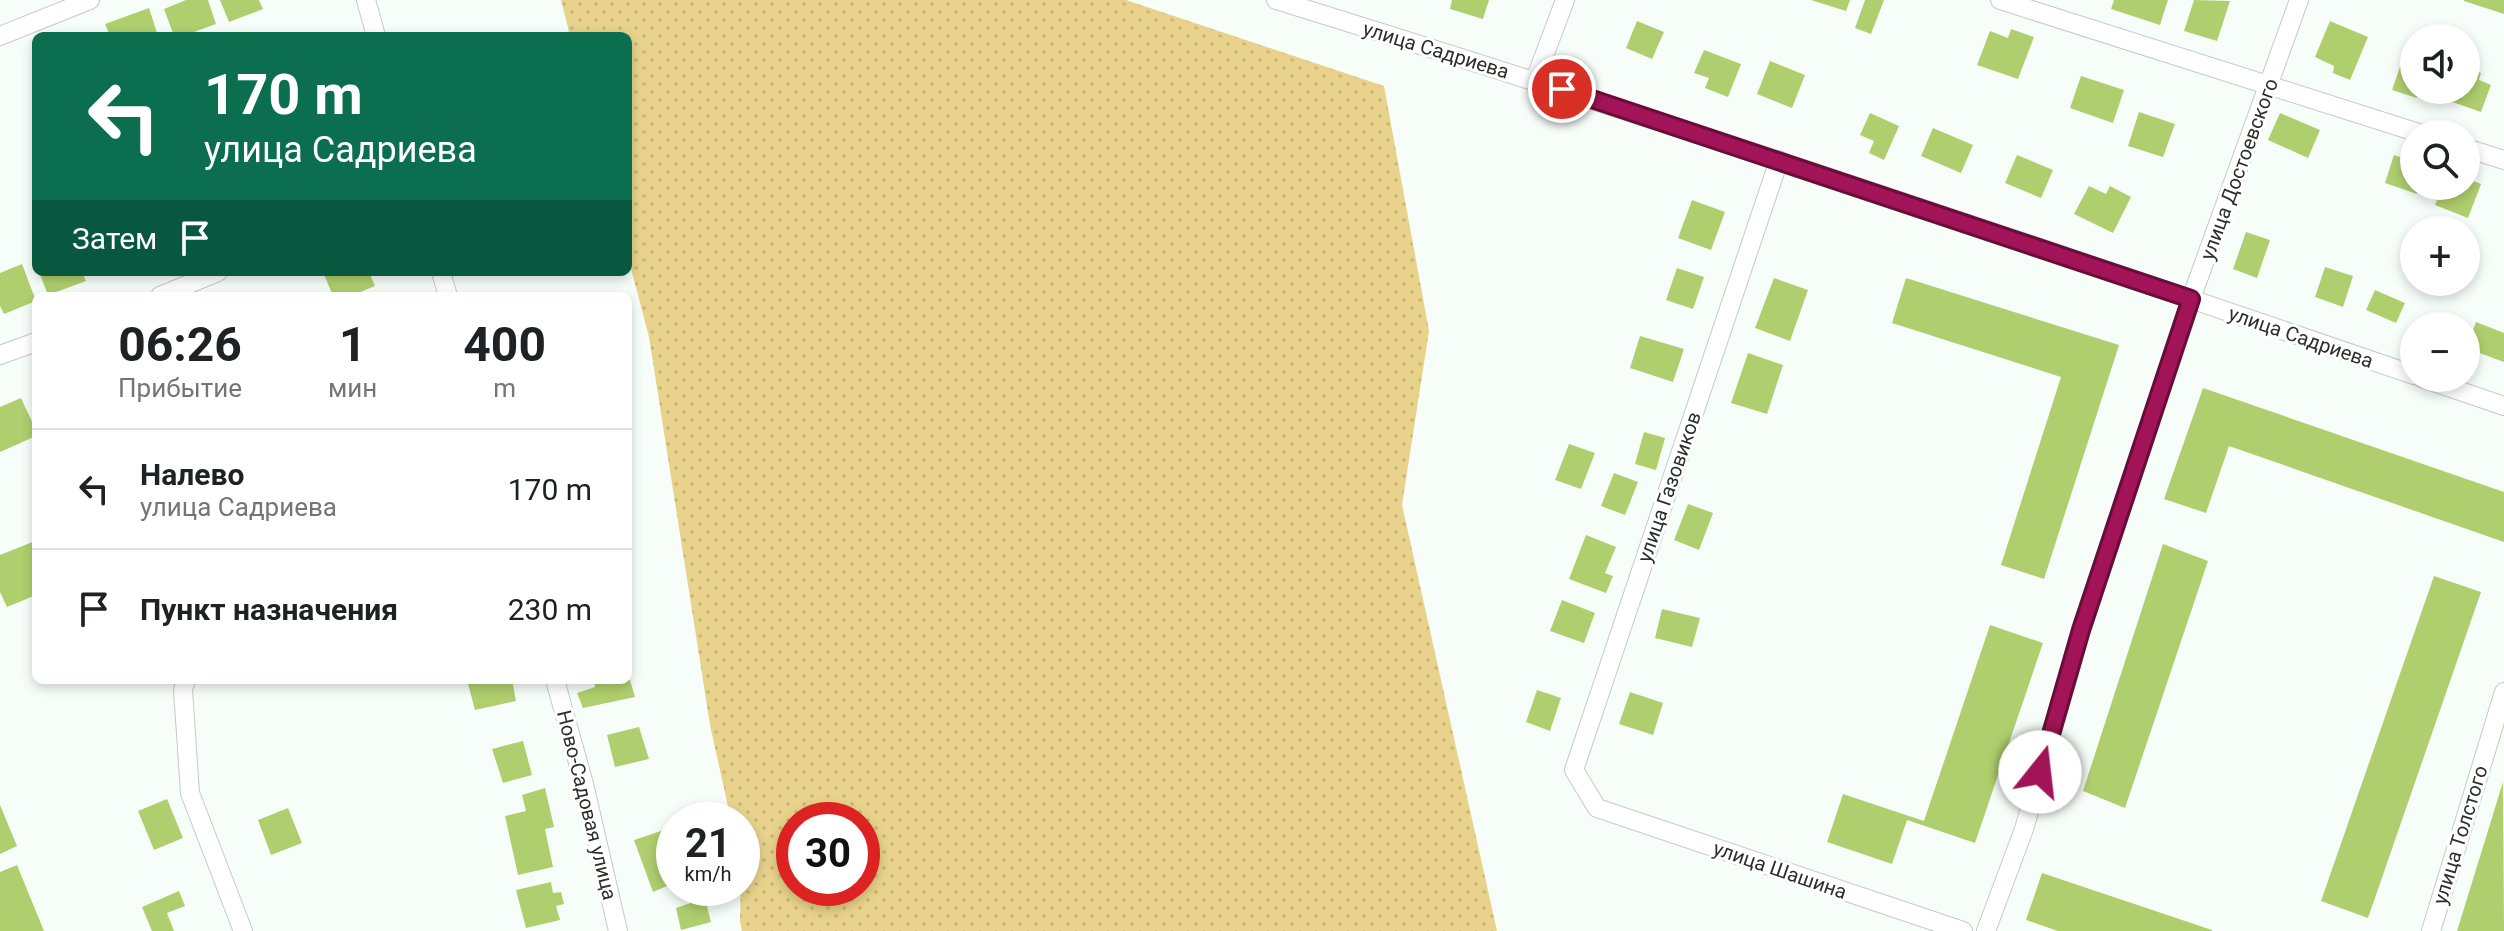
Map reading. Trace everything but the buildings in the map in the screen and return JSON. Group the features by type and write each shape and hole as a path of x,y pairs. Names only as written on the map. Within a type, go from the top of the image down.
{"street":[{"path":"0,36 90,0"},
{"path":"366,0 375,32"},
{"name":"улица Садриева","path":"1276,0 1779,160 2400,370"},
{"path":"1535,80 1565,0"},
{"path":"2000,0 2400,127"},
{"name":"улица Достоевского","path":"1986,931 2024,829 2081,630 2191,299 2299,0"},
{"path":"2480,152 2504,160"},
{"name":"улица Газовиков","path":"1597,808 1574,770 1779,160"},
{"path":"170,292 208,276"},
{"path":"0,355 32,343"},
{"path":"2463,392 2504,406"},
{"path":"185,684 190,793 243,931"},
{"name":"Ново-Садовая улица","path":"556,684 584,784 618,931"},
{"name":"улица Толстого","path":"2431,931 2504,692"},
{"name":"улица Шашина","path":"1597,808 1963,931"}],"shaded area":[{"path":"561,0 1126,0 1384,86 1429,331 1402,505 1497,931 742,931 740,906 760,906 760,802 727,802 710,725 649,337 632,272 632,32 569,32"}],"route":[{"path":"1562,89 2191,299 2081,630 2040,772"}]}
